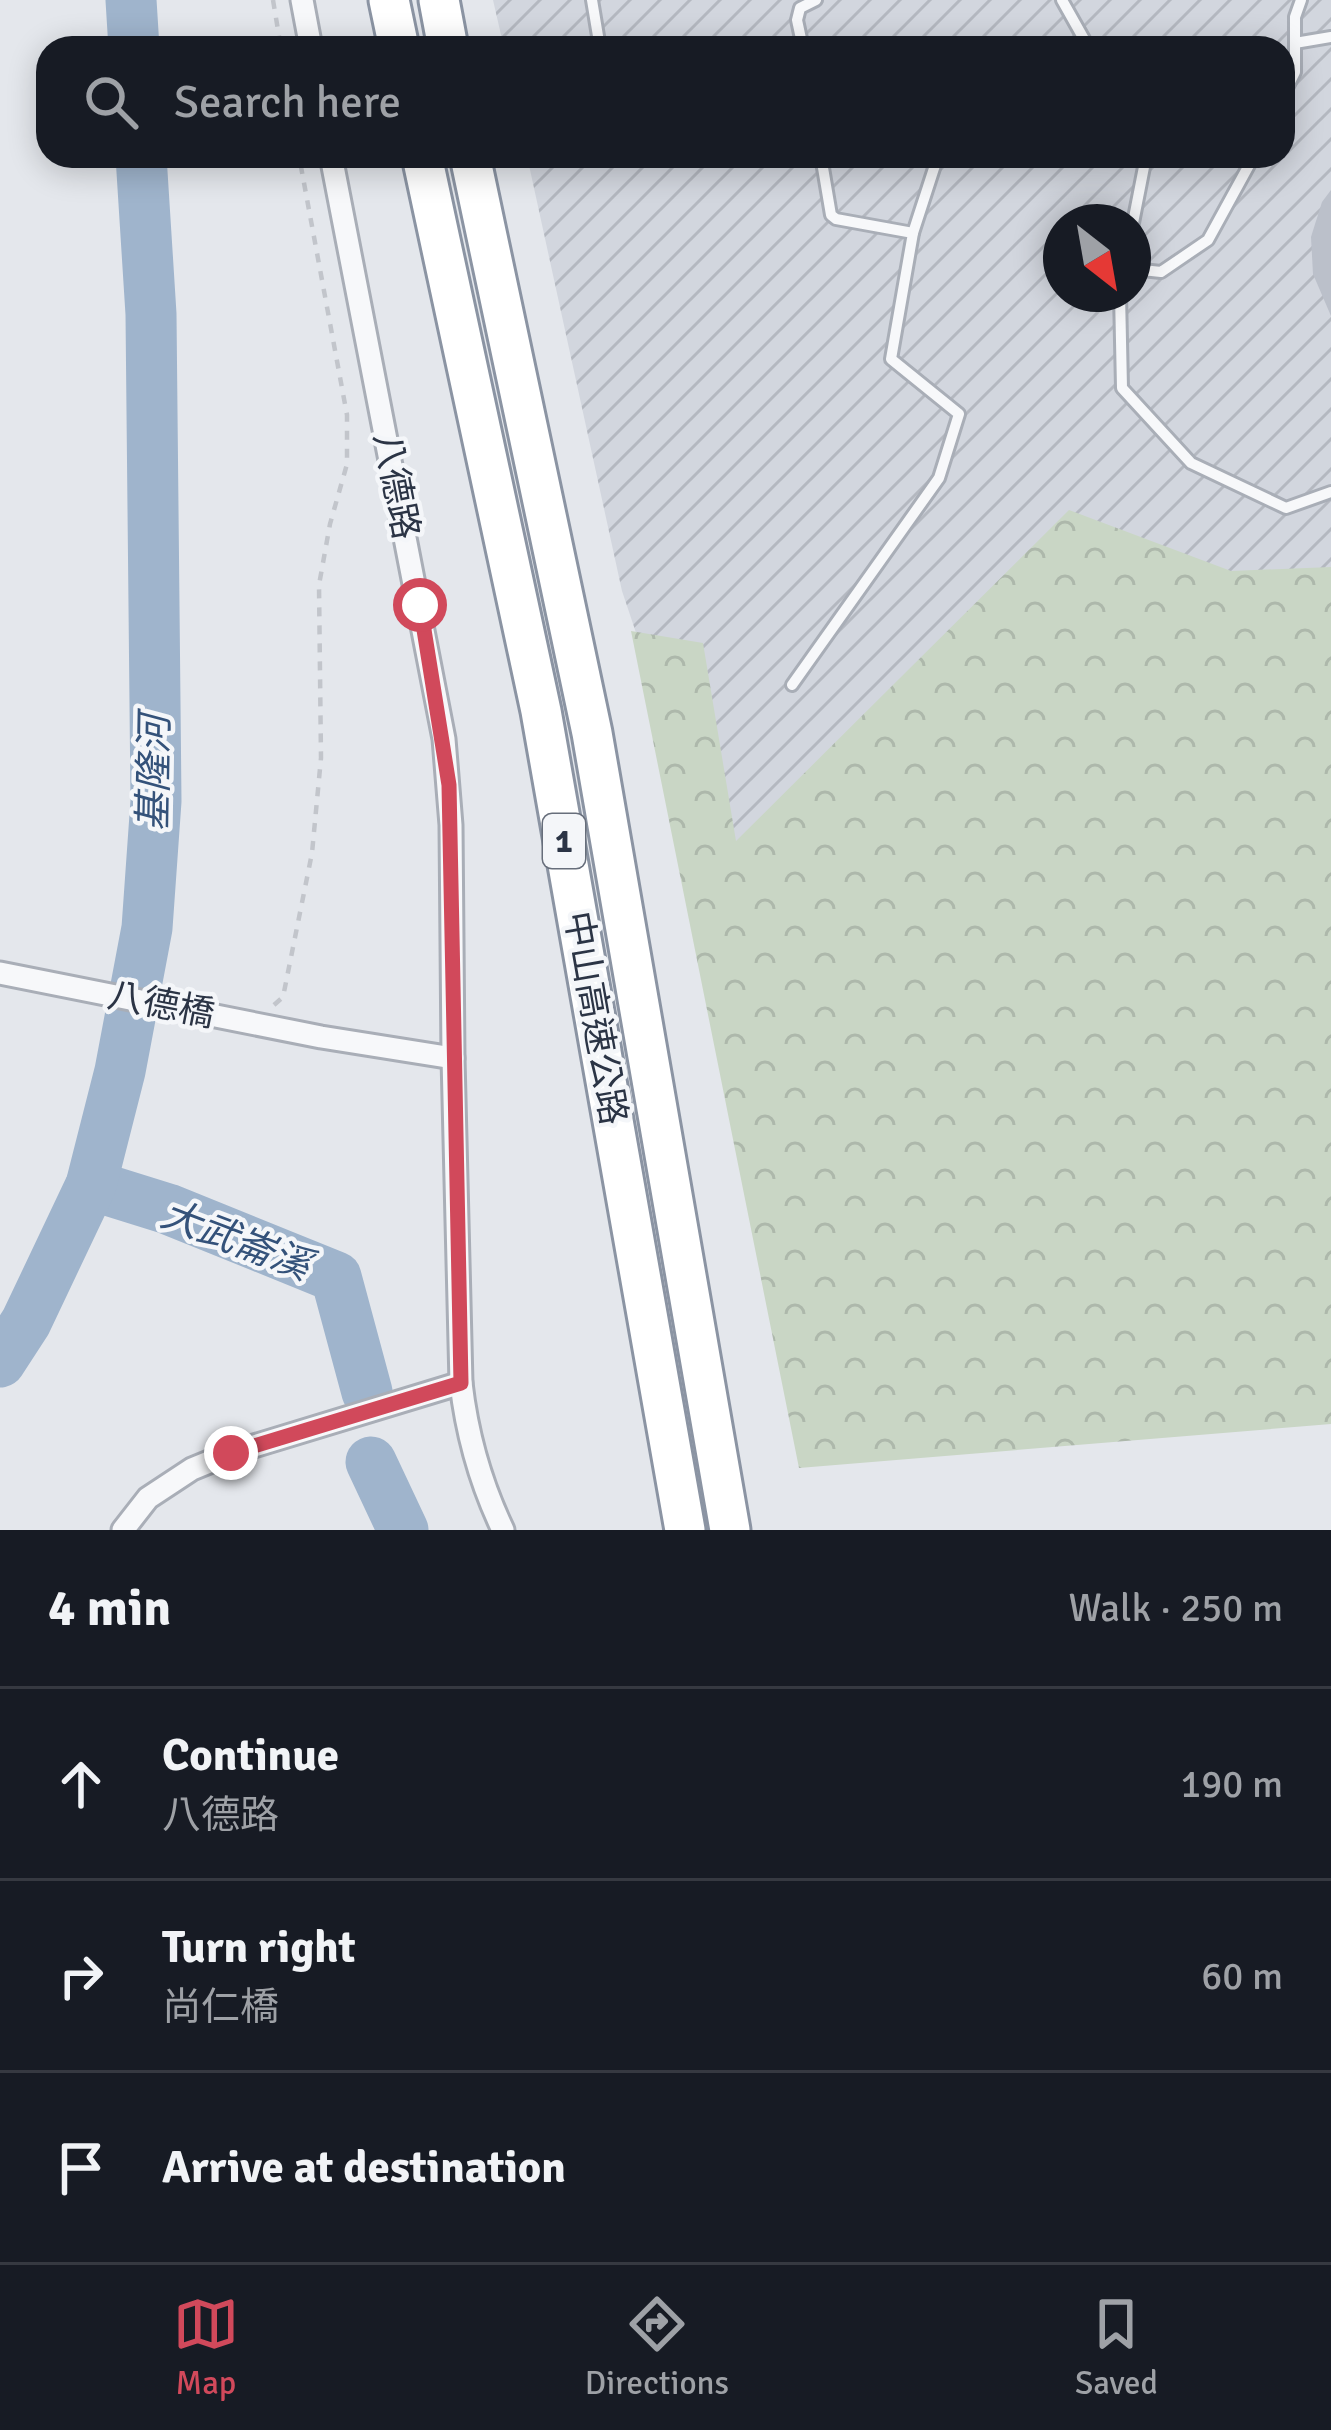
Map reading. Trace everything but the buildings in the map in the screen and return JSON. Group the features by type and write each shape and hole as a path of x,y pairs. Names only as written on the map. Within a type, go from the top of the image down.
{"highway":[{"path":"389,0 396,36"},
{"path":"439,0 446,36"},
{"name":"中山高速公路","path":"425,168 541,711 686,1530"},
{"name":"中山高速公路","path":"473,168 592,733 730,1530"}],"street":[{"path":"302,0 309,36"},
{"name":"八德路","path":"333,168 444,739 451,825 461,1383 466,1428 503,1530"},
{"name":"八德橋","path":"0,973 321,1037 453,1058"},
{"path":"123,1530 148,1498 192,1469 461,1383"}],"lane":[{"path":"592,0 598,36"},
{"path":"799,36 796,20 800,8 816,0"},
{"path":"1063,0 1082,36"},
{"path":"1295,71 1295,17 1301,0"},
{"path":"1295,43 1331,38"},
{"path":"823,168 831,215 836,219 913,233"},
{"path":"792,685 939,478 959,414 891,359 913,233 934,168"},
{"path":"1137,204 1144,168"},
{"path":"1151,271 1161,272 1208,240 1247,168"},
{"path":"1120,312 1122,388 1191,463 1286,508 1331,492"}],"path":[{"path":"273,0 278,36"},
{"path":"273,1006 284,997 312,853 321,758 320,585 347,464 347,415 301,168"}],"shaded area":[{"path":"493,0 1331,0 1331,657 732,919 622,591 530,168 1295,168 1295,36 501,36"}],"green space":[{"path":"1069,510 1231,571 1331,567 1331,1424 799,1468 631,631 703,643 736,841"}],"waterway":[{"name":"基隆河","path":"131,0 133,36"},
{"name":"基隆河","path":"0,1362 26,1322 91,1185 120,1071 147,928 156,801 151,314 142,168"},
{"name":"大武崙溪","path":"91,1185 168,1209 336,1277 367,1392"},
{"name":"大武崙溪","path":"371,1462 403,1530"}],"route":[{"path":"231,1453 461,1383 449,785 420,605"}]}
